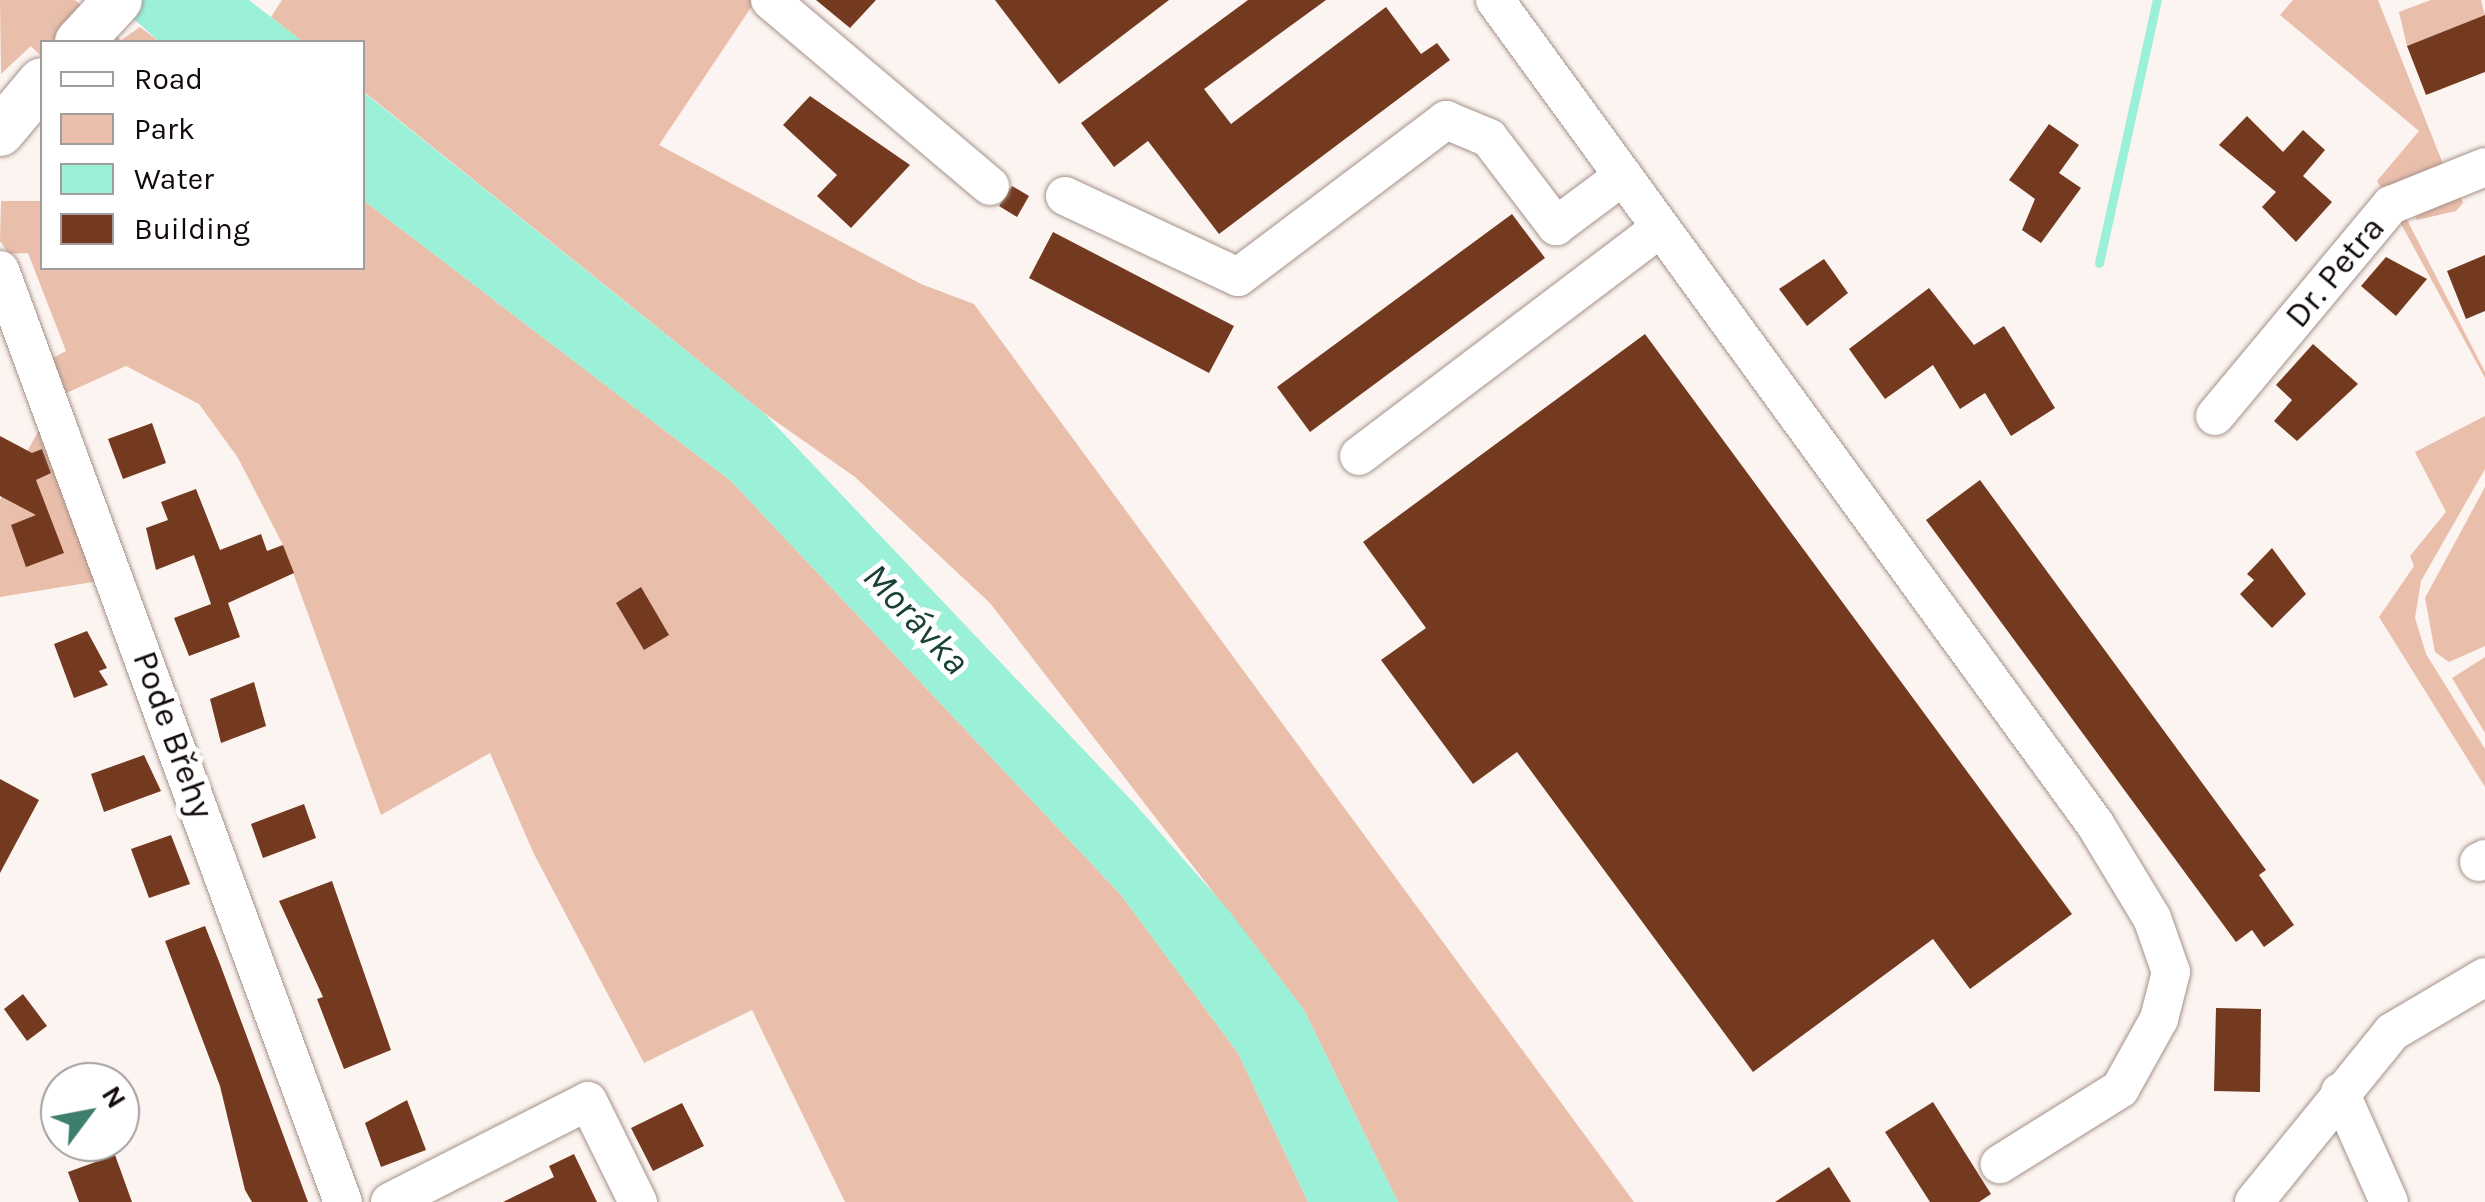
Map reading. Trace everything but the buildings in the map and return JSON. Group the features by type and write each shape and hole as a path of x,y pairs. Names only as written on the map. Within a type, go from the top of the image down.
{"main road":[{"path":"81,40 118,0"},
{"path":"0,132 40,85"}],"street":[{"path":"770,0 990,186"},
{"path":"1495,0 2095,824 2152,918 2170,972 2159,1019 2120,1089 2000,1164"},
{"path":"1066,196 1238,278 1446,120 1488,138 1556,226 1623,176"},
{"name":"Dr. Petra","path":"2214,416 2391,205 2485,167"},
{"path":"1360,456 1661,228"},
{"name":"Pode Břehy","path":"0,270 343,1202"},
{"path":"2254,1202 2392,1032 2485,977"},
{"path":"2340,1092 2389,1202"},
{"path":"390,1202 588,1102 638,1202"}],"green space":[{"path":"0,0 75,0 121,40 40,40 40,55 31,46 1,74"},
{"path":"282,0 756,0 659,145 921,284 974,304 1634,1202 1398,1202 1304,1010 990,603 855,477 764,413 365,93 365,40 300,40 271,17"},
{"path":"2293,0 2378,0 2443,164 2383,191 2377,181 2419,131 2280,15"},
{"path":"2431,0 2481,0 2485,15 2407,46 2399,12"},
{"path":"140,27 157,40 121,40"},
{"path":"2457,188 2463,203 2456,211 2417,220 2411,207"},
{"path":"1,201 40,201 40,270 365,270 365,202 731,481 1121,895 1238,1053 1308,1202 845,1202 752,1010 644,1063 533,852 490,753 381,815 283,545 238,458 199,404 126,366 62,395 47,361 66,351 28,253 9,254 0,241"},
{"path":"2402,210 2485,372 2485,378 2395,213"},
{"path":"2485,416 2485,469 2421,581 2415,618 2426,654 2485,749 2485,787 2379,617 2414,566 2410,556 2446,512 2415,452"},
{"path":"43,423 105,580 0,597 0,500"},
{"path":"2485,487 2485,646 2449,662 2435,652 2425,598"},
{"path":"2485,657 2485,733 2452,678"}],"water":[{"path":"112,0 249,0 300,40 158,40"},
{"name":"Morávka","path":"365,93 764,413 1134,803 1230,912 1304,1010 1398,1202 1308,1202 1238,1053 1121,895 731,481 365,202"}],"waterway":[{"path":"2099,263 2157,0"}]}
